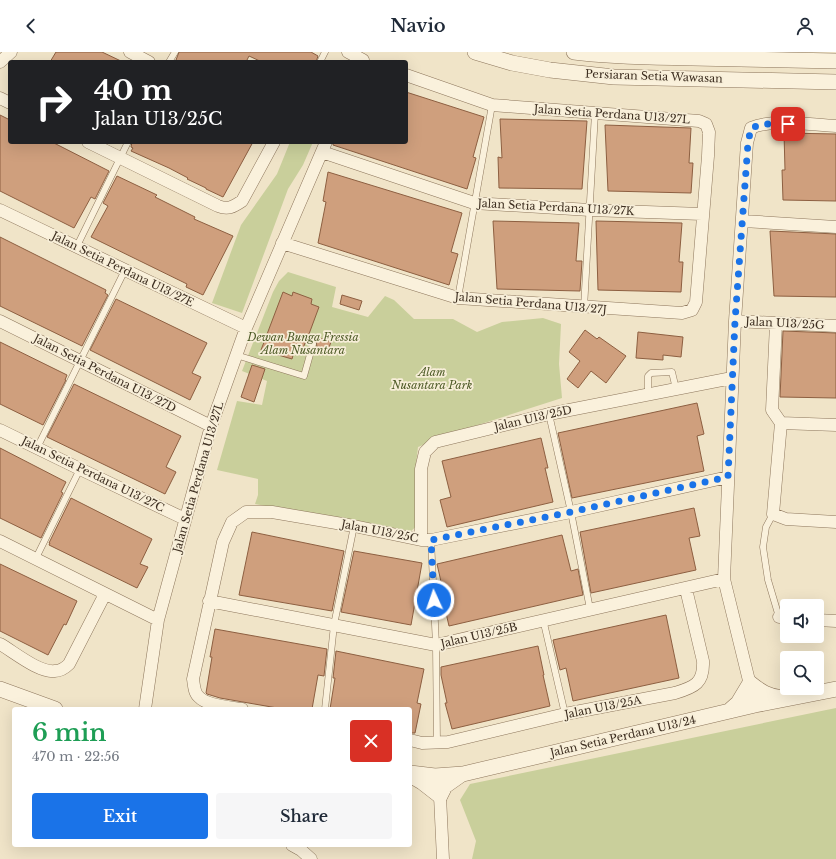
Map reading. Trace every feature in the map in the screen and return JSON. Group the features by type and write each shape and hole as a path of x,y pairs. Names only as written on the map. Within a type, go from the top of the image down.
{"street":[{"path":"0,62 11,52"},
{"path":"130,52 145,60"},
{"path":"348,52 363,60"},
{"name":"Persiaran Setia Wawasan","path":"475,52 512,63 579,74 646,78 836,82"},
{"name":"Persiaran Setia Wawasan","path":"574,52 616,56 694,58 783,56 835,61"},
{"path":"694,58 739,54 742,52"},
{"path":"804,52 835,61"},
{"path":"767,80 768,56"},
{"path":"783,56 783,80"},
{"name":"Jalan Setia Perdana U13/27L","path":"408,76 492,105 699,121 706,124 709,132 708,156 702,214 696,302 692,310"},
{"path":"755,705 724,579 735,321 748,143 751,128 761,124 772,123 836,126"},
{"path":"92,144 225,209 233,208 242,201 273,144"},
{"name":"Jalan Setia Perdana U13/27L","path":"145,707 158,620 211,426 246,328 324,147"},
{"name":"Jalan Setia Perdana U13/27K","path":"324,147 474,202 590,210 702,214"},
{"name":"Jalan Setia Perdana U13/27E","path":"0,210 246,328"},
{"path":"743,221 836,227"},
{"name":"Jalan Setia Perdana U13/27J","path":"282,243 458,298 584,308 682,313 692,310"},
{"name":"Jalan Setia Perdana U13/27D","path":"0,321 211,426"},
{"name":"Jalan U13/25G","path":"735,321 836,326"},
{"path":"776,324 772,410 781,423 773,514 786,519 836,522"},
{"name":"Jalan U13/25D","path":"426,540 421,469 425,452 435,442 549,414 732,378"},
{"path":"781,423 836,426"},
{"name":"Jalan Setia Perdana U13/27C","path":"0,430 80,470 186,519"},
{"name":"Jalan U13/25C","path":"209,601 223,542 232,522 246,512 272,512 426,540 571,512 728,477"},
{"path":"0,541 158,620"},
{"name":"Jalan U13/25B","path":"209,601 436,645 543,619 724,579"},
{"name":"Jalan U13/25A","path":"412,740 422,743 448,742 566,714 675,694 689,689 700,680 704,671 686,588"},
{"path":"0,644 41,668 56,672 63,669 69,664 105,594"},
{"path":"209,601 192,679 194,690 199,697 209,703 231,707"},
{"path":"824,620 836,621"},
{"path":"750,683 762,693 787,699"},
{"path":"729,711 738,703 750,683"},
{"path":"0,689 49,707"},
{"name":"Jalan Setia Perdana U13/24","path":"412,774 435,776 463,774 755,705 836,689"},
{"path":"440,796 445,786 463,774"},
{"path":"412,775 440,796"},
{"path":"435,776 440,796 443,859"},
{"path":"296,847 311,859"}],"lane":[{"path":"458,298 492,105"},
{"path":"584,308 595,113"},
{"path":"77,246 127,144"},
{"path":"37,448 79,360 125,270"},
{"path":"236,355 304,376 313,344"},
{"path":"648,394 648,376 651,373 672,372 676,389"},
{"path":"549,414 571,512 590,609"},
{"path":"36,558 80,470"},
{"path":"773,514 766,527 763,547 768,580 780,610"},
{"path":"325,707 334,625 354,526"},
{"path":"426,540 436,645 437,743"},
{"path":"543,619 566,714"}],"green space":[{"path":"289,144 312,144 303,165 288,189 242,313 212,303 241,225 277,174"},
{"name":"Alam Nusantara Park","path":"288,272 336,287 332,307 368,317 385,296 394,300 414,319 453,319 477,332 502,322 543,318 561,324 559,364 562,398 453,433 418,447 416,465 421,522 409,533 255,504 258,495 258,479 217,470 237,401 262,405 267,381 242,371 273,292 279,281"},
{"path":"836,708 836,859 472,859 476,841 460,800 470,784"}],"building":[{"path":"56,52 102,52 119,60 51,60"},
{"path":"179,52 311,52 318,56 317,60 258,60 249,56 247,60 176,60"},
{"path":"408,93 484,117 473,157 476,158 467,189 333,145 408,144"},
{"path":"0,115 8,119 8,144 56,144 109,171 95,199 91,197 74,228 0,191"},
{"path":"500,119 587,121 582,189 499,188 498,157 502,158"},
{"path":"605,125 691,128 689,163 693,163 691,193 608,191"},
{"path":"784,133 836,134 836,201 783,200 782,170 785,170"},
{"path":"132,144 252,144 223,197 169,168 131,151 133,148 131,147"},
{"path":"328,172 462,213 451,252 458,254 449,285 318,243 326,202 323,201"},
{"path":"117,176 157,195 155,197 195,217 194,219 233,236 203,295 186,287 187,284 91,237 108,206 103,203"},
{"path":"493,221 579,223 576,261 582,261 580,291 497,289"},
{"path":"596,221 682,223 679,262 683,262 681,292 598,290"},
{"path":"770,231 836,234 836,297 774,296"},
{"path":"0,237 106,290 105,293 108,295 82,346 0,306"},
{"path":"283,292 292,296 293,292 312,299 311,304 319,307 309,334 331,342 328,350 317,347 316,341 312,340 308,344 305,343 301,354 294,352 292,359 261,350"},
{"path":"342,295 362,301 359,310 340,304"},
{"path":"116,299 207,343 192,373 201,377 190,400 90,350"},
{"path":"585,330 597,339 599,337 626,356 606,383 591,371 578,388 567,379 580,361 569,352"},
{"path":"783,331 836,333 836,398 780,397"},
{"path":"638,332 683,337 681,357 663,355 663,360 636,358"},
{"path":"0,342 67,375 66,380 43,425 0,404"},
{"path":"252,365 265,369 254,402 241,397"},
{"path":"74,384 181,436 166,467 176,472 165,494 47,437"},
{"path":"697,403 704,434 697,436 704,471 572,498 558,433"},
{"path":"541,438 548,468 545,468 553,502 447,527 440,500 451,497 442,461"},
{"path":"0,448 66,482 61,492 63,493 41,538 0,518"},
{"path":"71,498 152,539 140,564 148,567 137,588 49,545"},
{"path":"694,508 700,536 689,538 696,570 591,593 580,532"},
{"path":"252,532 344,551 332,611 239,595"},
{"path":"562,535 571,571 578,569 583,595 449,626 443,600 445,599 437,564"},
{"path":"354,551 422,563 411,625 341,612"},
{"path":"0,564 77,601 66,625 64,624 48,655 0,631"},
{"path":"666,615 679,678 573,701 566,668 560,670 553,640"},
{"path":"215,629 327,649 324,676 318,675 312,707 272,707 220,698 207,694 212,657 210,657"},
{"path":"538,646 550,706 452,729 445,703 447,703 441,675 441,667"},
{"path":"336,651 424,669 417,703 421,704 415,733 412,733 412,707 330,707 335,678 333,678"}],"route":[{"path":"434,600 431,540 571,512 728,477 735,321 749,136 751,128 761,124 788,124"}],"park label":[{"name":"Dewan Bunga Fressia Alam Nusantara","path":"303,343"}]}
